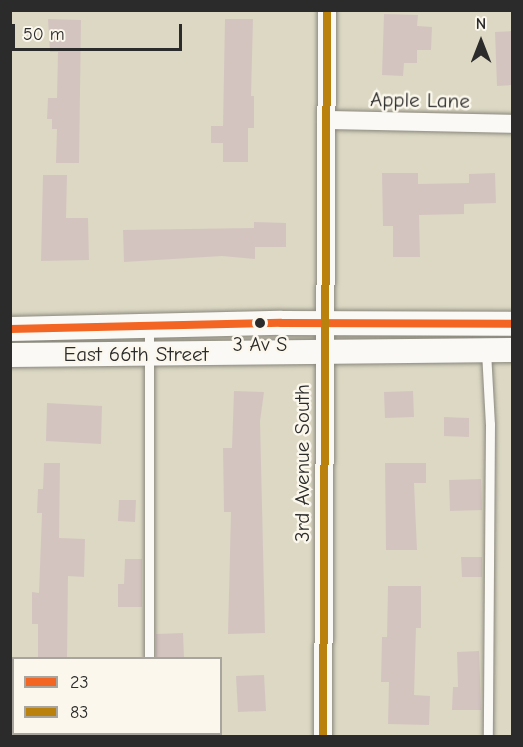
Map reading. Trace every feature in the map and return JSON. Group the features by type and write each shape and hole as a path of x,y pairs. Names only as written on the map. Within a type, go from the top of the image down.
{"main road":[{"name":"East 66th Street","path":"10,329 325,324 513,324"},
{"name":"East 66th Street","path":"10,354 513,350"}],"street":[{"name":"3rd Avenue South","path":"323,736 327,10"},
{"name":"Apple Lane","path":"326,120 513,124"}],"lane":[{"path":"149,327 149,657"},
{"path":"486,351 490,424 488,736"}],"building":[{"path":"384,14 418,15 417,26 432,27 431,50 417,50 417,63 404,63 403,76 382,75"},
{"path":"48,19 81,20 79,163 56,163 57,129 52,129 52,119 47,119 48,98 57,98 58,52 50,52"},
{"path":"225,19 253,19 251,96 254,96 254,128 248,128 248,162 223,162 223,143 211,143 211,126 223,126"},
{"path":"513,31 513,85 497,86 495,32"},
{"path":"382,173 418,173 418,184 469,183 469,174 495,173 496,203 464,204 464,214 419,215 420,257 393,257 393,226 383,226"},
{"path":"43,175 67,175 66,218 88,218 89,260 41,261"},
{"path":"254,222 286,223 286,247 255,247 255,259 222,256 124,262 123,230 254,228"},
{"path":"234,391 264,392 260,421 265,633 228,634 231,512 224,512 223,448 232,448"},
{"path":"413,391 414,417 385,418 384,392"},
{"path":"47,403 102,406 101,444 46,441"},
{"path":"444,417 469,418 469,437 444,436"},
{"path":"44,463 60,463 59,538 85,539 84,577 68,576 67,657 38,657 38,624 32,624 32,592 39,593 42,513 37,513 38,489 43,489"},
{"path":"385,463 426,463 426,483 414,483 417,550 386,550"},
{"path":"481,479 482,510 450,511 449,480"},
{"path":"119,500 136,500 135,522 118,521"},
{"path":"461,557 482,557 482,577 462,577"},
{"path":"125,559 142,559 142,607 118,607 118,584 124,584"},
{"path":"388,586 421,586 421,628 416,628 414,695 430,696 429,725 388,724 389,682 381,682 382,637 387,637"},
{"path":"183,633 184,657 156,657 156,634"},
{"path":"479,651 481,710 452,710 453,687 458,687 457,652"},
{"path":"264,675 266,711 238,712 236,676"}],"transit line":[{"name":"83","path":"323,736 327,10"},
{"name":"23","path":"10,329 281,323 512,324"}],"place":[{"name":"3 Av S","path":"260,323"}]}
